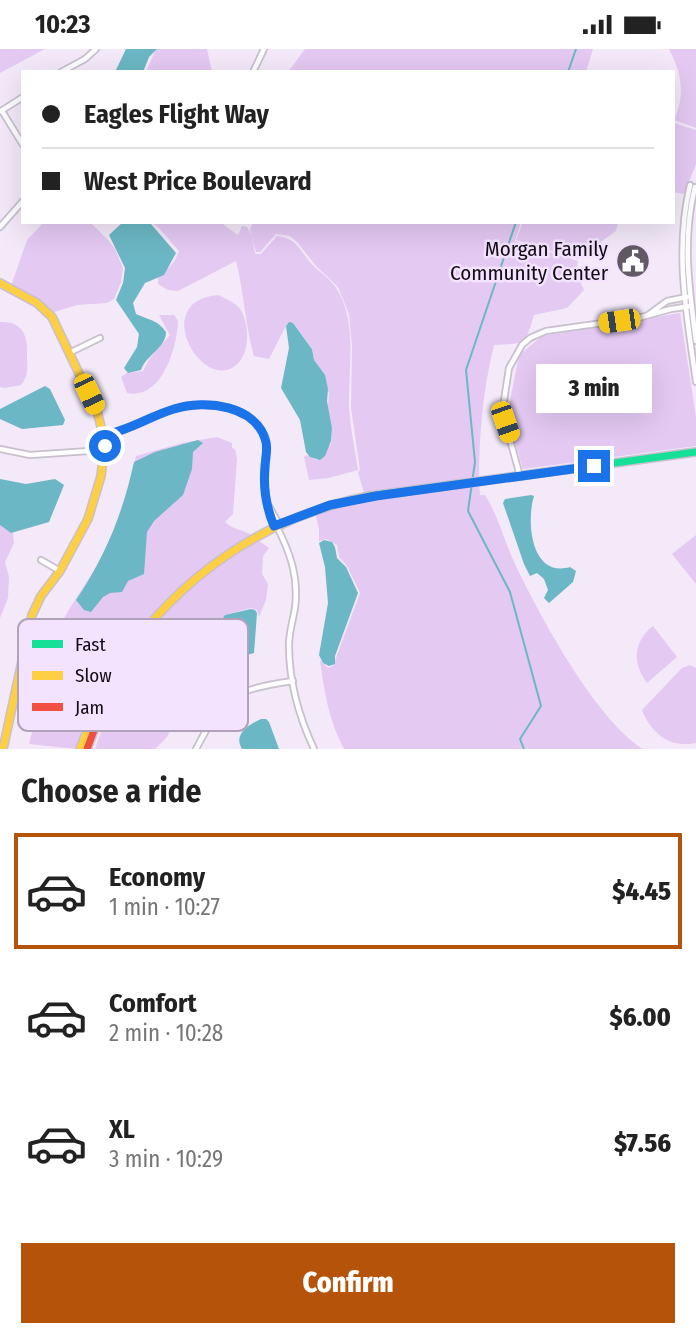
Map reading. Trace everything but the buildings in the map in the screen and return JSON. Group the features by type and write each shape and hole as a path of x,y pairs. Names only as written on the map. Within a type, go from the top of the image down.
{"street":[{"path":"65,70 85,59 96,49"},
{"path":"254,70 264,49"},
{"path":"21,98 1,111 21,142"},
{"path":"693,186 689,199 686,246 687,297 696,382"},
{"path":"0,227 21,203"},
{"path":"0,283 48,312 97,411 104,435 102,476 91,511 60,571 38,601 31,619"},
{"path":"645,317 663,303 687,297"},
{"path":"520,476 503,407 509,367 518,349 530,338 546,331 645,317 688,306"},
{"path":"688,306 696,341"},
{"path":"69,353 100,338"},
{"path":"104,435 182,407 212,406 242,412 257,424 265,440 265,488 269,506 289,552 296,579 289,641 293,681 300,711 314,749"},
{"path":"0,449 30,455 105,450"},
{"path":"154,619 196,577 228,552 276,525 330,505 404,492 696,452"},
{"path":"41,560 60,571"},
{"path":"3,749 18,680"},
{"path":"248,690 293,681"},
{"path":"80,749 87,731"},
{"path":"87,749 93,731"},
{"path":"196,749 206,731"}],"shaded area":[{"path":"0,49 45,49 0,73"},
{"path":"156,49 207,49 212,70 147,70"},
{"path":"305,49 593,49 587,70 289,70"},
{"path":"669,49 696,49 696,128 675,120 681,93 677,66"},
{"path":"675,123 696,130 696,164 684,194 675,192"},
{"path":"42,224 92,224 115,249 123,268 114,299 107,303 77,305 54,312 34,297 11,286 27,240"},
{"path":"154,224 223,224 238,235 242,226 247,227 252,236 255,254 261,254 277,236 283,237 296,244 312,265 333,284 343,301 350,330 349,406 358,470 309,480 304,457 307,455 317,460 331,444 332,428 328,407 329,393 314,360 312,348 293,323 287,324 269,359 254,356 236,261 178,291 168,290 158,284 158,275 171,265 179,251"},
{"path":"252,224 520,224 515,241 578,261 576,273 584,290 567,308 534,315 523,341 494,345 482,412 479,480 365,496 358,472 360,470 351,408 352,347 349,314 338,287 290,236 276,234 260,252 256,252 250,230"},
{"path":"522,224 618,224 616,231 577,259 516,240"},
{"path":"218,295 238,307 247,328 247,343 243,356 227,370 213,368 200,359 190,345 185,329 186,313 197,301"},
{"path":"680,313 696,417 696,446 523,469 507,416 519,355 542,336"},
{"path":"159,315 174,315 178,321 171,357 165,370 150,389 127,393 121,377 127,373 143,371 150,358 170,335"},
{"path":"0,322 19,327 25,337 27,372 21,385 0,387"},
{"path":"217,437 232,443 237,459 233,514 225,522 251,535 215,558 184,584 152,619 64,619 109,542 136,456 182,443"},
{"path":"479,484 480,495 485,495 490,503 526,586 570,665 606,715 643,749 344,749 328,706 320,660 328,668 333,666 360,593 347,566 339,557 337,545 326,539 319,541 315,512 377,498"},
{"path":"0,525 13,533 14,543 5,562 9,577 8,598 0,618"},
{"path":"696,535 696,584 672,554"},
{"path":"255,538 269,548 263,556 262,574 268,584 266,600 259,617 257,610 251,608 225,615 224,619 158,619 173,601 218,562"},
{"path":"653,626 677,657 647,683 639,668 637,653 646,632"},
{"path":"690,665 696,668 696,743 678,744 656,732 642,710 682,668"},
{"path":"32,731 83,731 76,749 29,744"},
{"path":"101,731 170,731 155,749 95,749"}],"water":[{"path":"126,49 157,49 149,57 144,70 116,70"},
{"path":"121,224 151,224 176,253 164,275 145,283 133,303 136,314 156,323 166,332 163,343 141,370 128,373 124,368 137,347 139,334 116,300 123,283 125,268 109,235"},
{"path":"289,322 293,323 312,349 314,360 325,375 332,428 331,441 325,456 320,460 310,457 306,452 300,420 281,388 289,348 286,326"},
{"path":"45,386 50,389 65,420 63,425 22,429 0,419 0,409"},
{"path":"198,440 203,443 193,452 192,469 183,495 154,521 147,532 144,574 128,581 122,592 103,597 91,612 84,610 76,600 112,534 134,462 155,452"},
{"path":"0,479 26,484 55,479 64,485 49,522 11,533 0,525"},
{"path":"534,496 532,533 539,556 547,564 557,568 570,567 576,571 573,582 549,603 544,598 548,590 544,579 537,573 530,576 524,564 503,503 505,499"},
{"path":"324,540 332,542 337,558 346,567 358,593 335,656 335,664 329,666 323,663 319,655 328,603 325,567 319,543"},
{"path":"255,610 254,653 248,655 248,619 223,619 225,615"},
{"path":"266,719 279,749 242,749 239,739 243,731 248,731 248,726"}],"waterway":[{"path":"569,70 576,49"},
{"path":"515,224 466,370 475,462 468,511 510,592 541,706 520,739 524,749"}],"traffic: fast":[{"path":"370,496 696,452"}],"traffic: slow":[{"path":"0,283 37,303 52,317 97,411 105,442 101,476 88,519 60,571 41,596 31,619"},
{"path":"155,619 196,578 260,535 295,518 370,496"},
{"path":"3,749 18,680"},
{"path":"80,749 87,731"}],"traffic: jam":[{"path":"87,749 94,731"}],"place":[{"name":"Morgan Family Community Center","path":"633,261"}],"route":[{"path":"105,446 104,435 113,434 176,408 204,405 242,412 257,424 265,440 265,488 274,526 330,505 376,496 594,466"}]}
